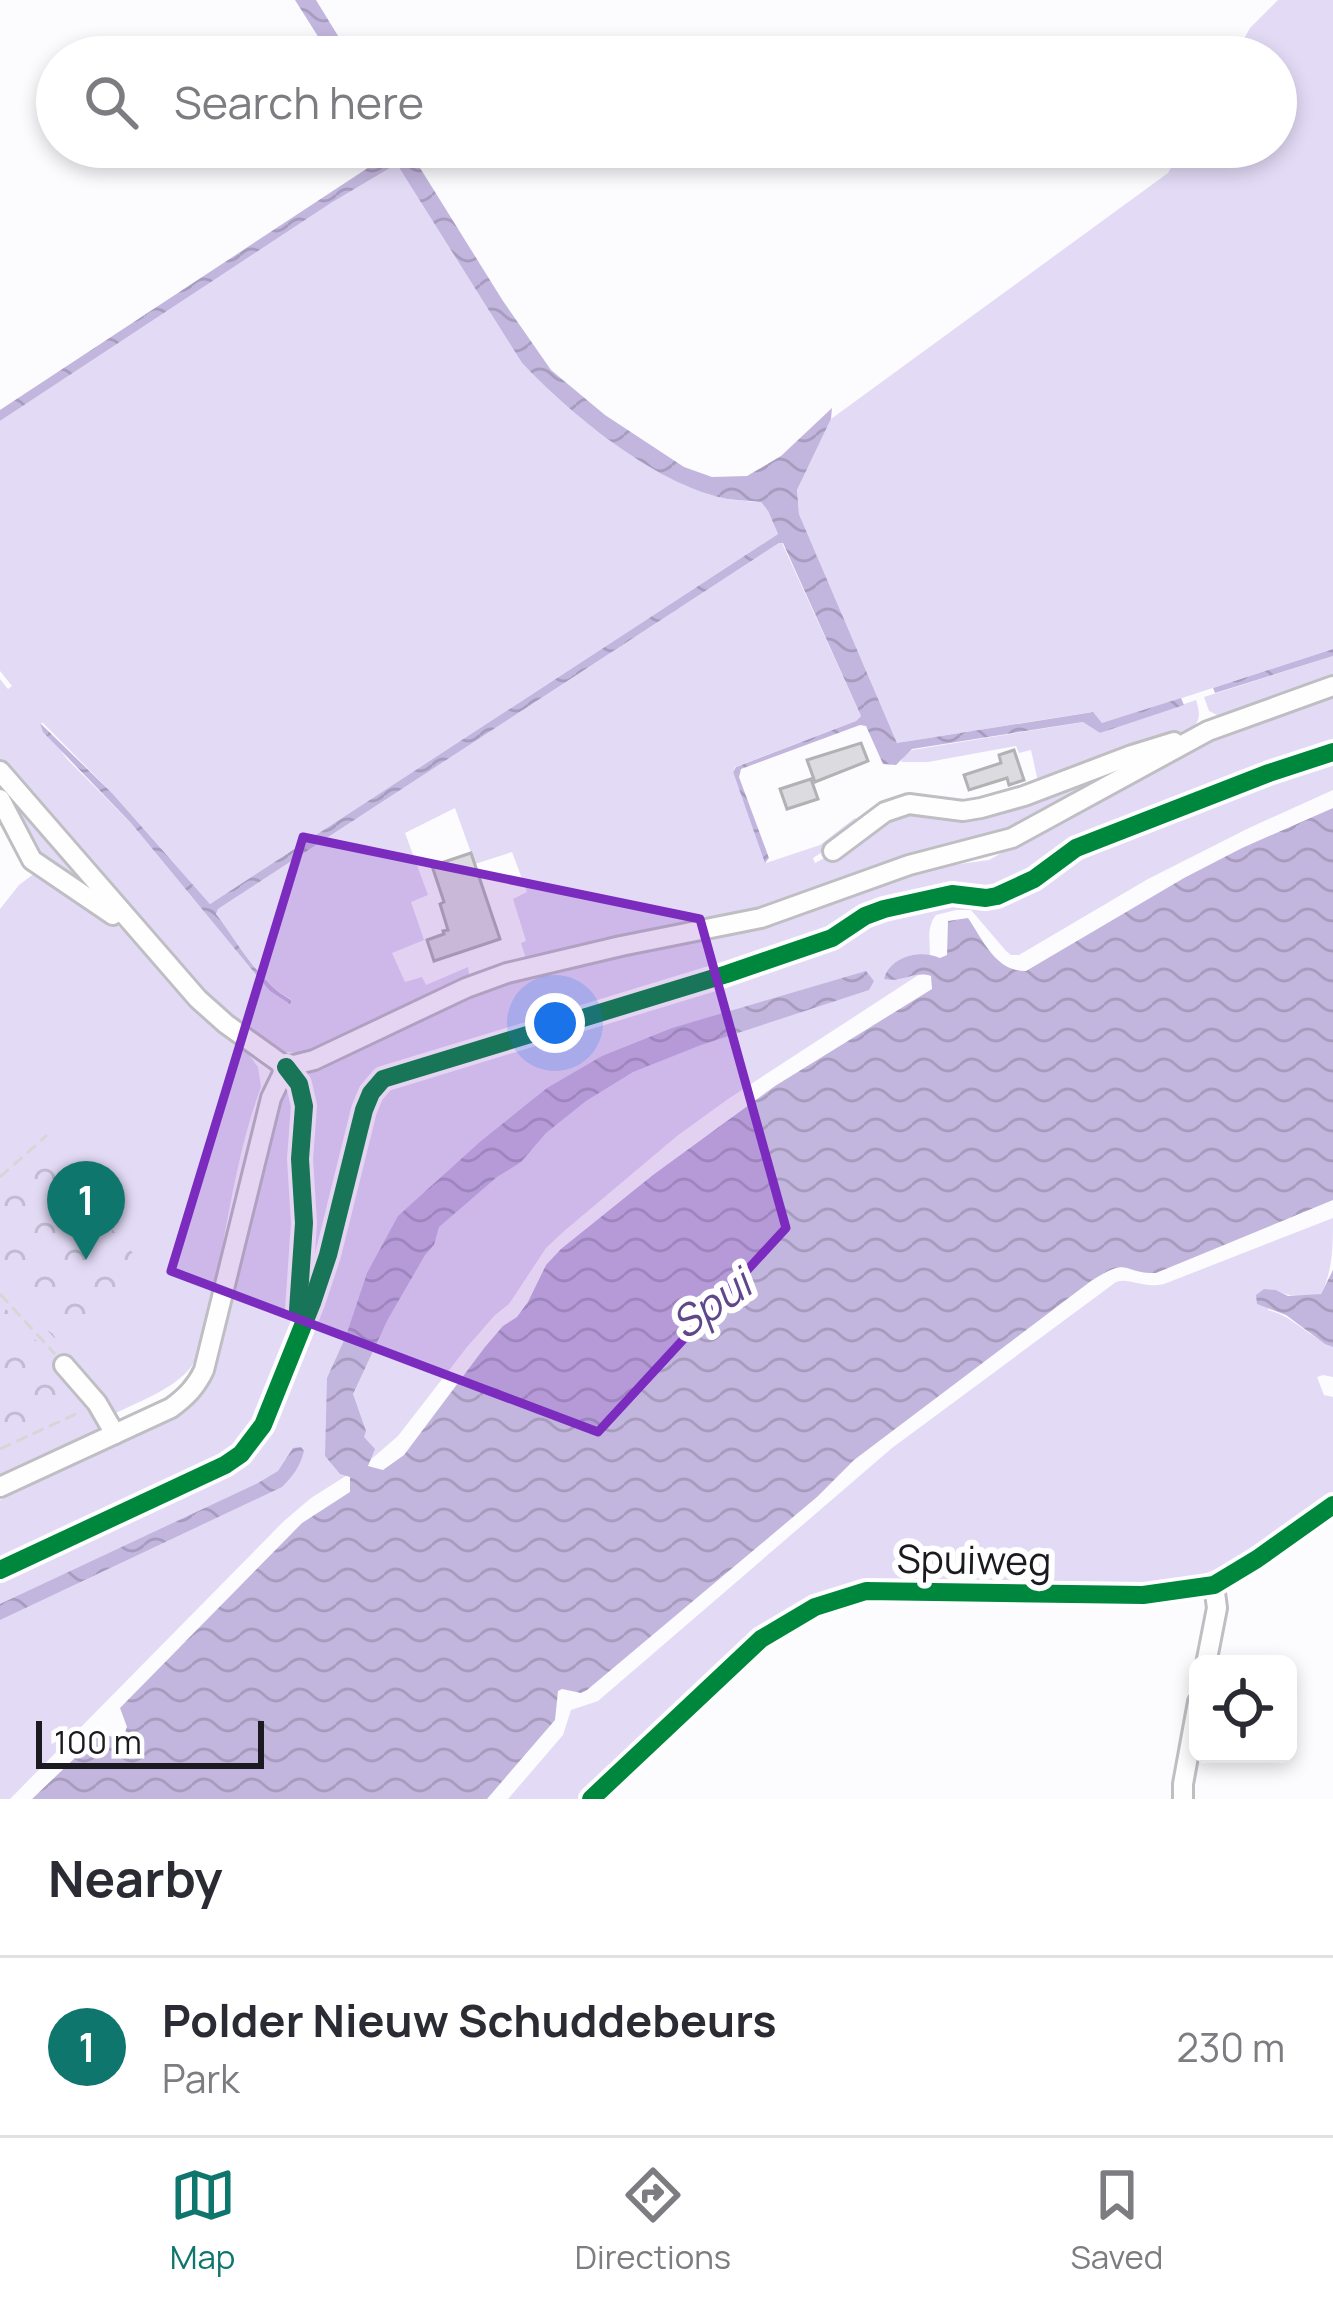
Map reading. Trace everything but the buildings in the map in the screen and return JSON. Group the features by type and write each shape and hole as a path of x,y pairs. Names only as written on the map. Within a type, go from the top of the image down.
{"street":[{"path":"833,851 885,812 909,804 963,811 981,808 1333,686"},
{"path":"0,772 198,999 286,1066 314,1060 507,973 761,918 909,866 1012,838 1208,731"},
{"path":"0,799 32,860 137,931"},
{"path":"0,1487 185,1398 204,1370 271,1098 286,1066"},
{"path":"64,1365 97,1403 115,1434"},
{"name":"Spuiweg","path":"591,1799 761,1639 815,1607 866,1592 1143,1594 1214,1585 1333,1504"},
{"path":"1207,1655 1217,1608 1214,1585"},
{"path":"1183,1799 1189,1751"}],"path":[{"path":"0,1177 47,1135"},
{"path":"0,1294 64,1365"},
{"path":"0,1450 97,1403"}],"highlighted area":[{"path":"303,837 700,919 786,1228 598,1432 171,1271"}],"green space":[{"path":"1278,0 1333,0 1333,649 1102,724 1092,712 897,743 799,514 797,490 831,419 1171,168 1297,168 1297,36 1246,36"},
{"path":"390,168 399,168 522,363 542,383 615,444 669,477 723,498 761,502 778,534 210,904 112,793 40,723 67,759 131,823 270,991 289,1003 291,999 259,972 216,914 218,909 779,543 861,716 735,767 766,863 820,845 855,818 862,826 813,858 815,863 897,811 962,814 1163,747 995,838 755,912 537,960 525,956 521,943 526,941 513,899 527,892 512,852 475,864 455,808 405,833 428,895 411,902 424,940 392,953 405,982 422,977 426,985 468,967 461,984 307,1053 285,1052 261,1042 203,997 0,764 0,679 8,689 12,686 0,671 0,421"},
{"path":"1333,656 1333,680 1223,718 1209,711 1204,697"},
{"path":"1333,694 1333,790 1148,879 1019,955 1006,951 971,910 936,915 926,970 728,1099 563,1232 398,1436 284,1521 10,1799 0,1799 0,1500 176,1415 203,1394 225,1326 277,1101 306,1075 503,978 930,868 989,860 1209,737"},
{"path":"1196,700 1199,716 1192,729 1038,782 1031,750 1019,753 1016,746 928,762 901,762 912,750 1084,722 1100,733"},
{"path":"0,777 116,912 35,852 0,793"},
{"path":"35,873 127,932 209,1023 249,1055 258,1067 261,1087 236,1177 210,1321 191,1367 165,1389 112,1415 125,1438 0,1486 0,909"},
{"path":"43,1151 147,1269 61,1345 0,1280 0,1187"},
{"path":"1333,1218 1330,1267 1321,1294 1298,1296 1276,1290 1268,1310 1333,1347 1333,1377 1317,1377 1324,1395 1333,1397 1333,1497 1246,1557 1162,1586 904,1582 869,1586 744,1648 611,1767 582,1799 508,1799 563,1735 571,1710 598,1701 892,1448 1116,1282 1164,1284"},
{"path":"0,1303 50,1355 75,1389 78,1408 0,1446"}],"water":[{"path":"295,0 316,0 338,36 318,36"},
{"path":"368,168 390,168 0,421 0,410"},
{"path":"399,168 420,168 551,370 605,415 684,467 712,477 747,476 781,456 832,408 797,490 799,514 897,743 1093,712 1102,723 1181,698 1184,705 1100,733 1083,722 912,749 896,765 883,764 866,726 860,725 741,769 739,777 769,858 765,863 733,772 736,767 861,716 783,543 779,543 218,909 216,914 250,961 290,1004 270,991 131,823 43,732 40,723 112,793 210,904 778,534 761,502 723,498 669,478 588,424 522,363"},
{"path":"1333,649 1333,656 1215,693 1213,688"},
{"name":"Spui","path":"1333,808 1333,1200 1156,1273 1120,1267 1091,1281 854,1460 817,1497 587,1690 558,1691 555,1720 487,1799 32,1799 100,1734 124,1735 127,1727 120,1708 302,1523 350,1492 350,1477 340,1474 325,1456 327,1378 367,1273 398,1216 547,1088 602,1056 672,1028 866,971 874,981 869,990 633,1072 586,1101 546,1133 521,1162 439,1227 434,1245 388,1319 353,1394 364,1437 375,1449 368,1466 383,1470 404,1455 485,1347 517,1317 546,1265 561,1249 775,1086 932,989 931,976 884,979 907,956 947,955 948,921 968,918 998,960 1026,971 1184,878"},
{"path":"1333,1270 1333,1347 1286,1315 1257,1304 1256,1295 1264,1289 1288,1296 1321,1294"},
{"path":"301,1447 300,1462 282,1487 0,1620 0,1604 258,1483 278,1471 293,1448"}],"cycle path":[{"path":"0,1570 241,1454 263,1425 312,1303 364,1110 383,1079 727,974 832,938 884,909 952,894 997,896 1034,879 1076,848 1333,752"},
{"path":"286,1067 299,1084 304,1106 298,1310"},
{"path":"591,1799 761,1639 815,1607 866,1591 1143,1595 1214,1585 1333,1505"}],"place":[{"name":"Polder Nieuw Schuddebeurs","path":"86,1260"}]}
